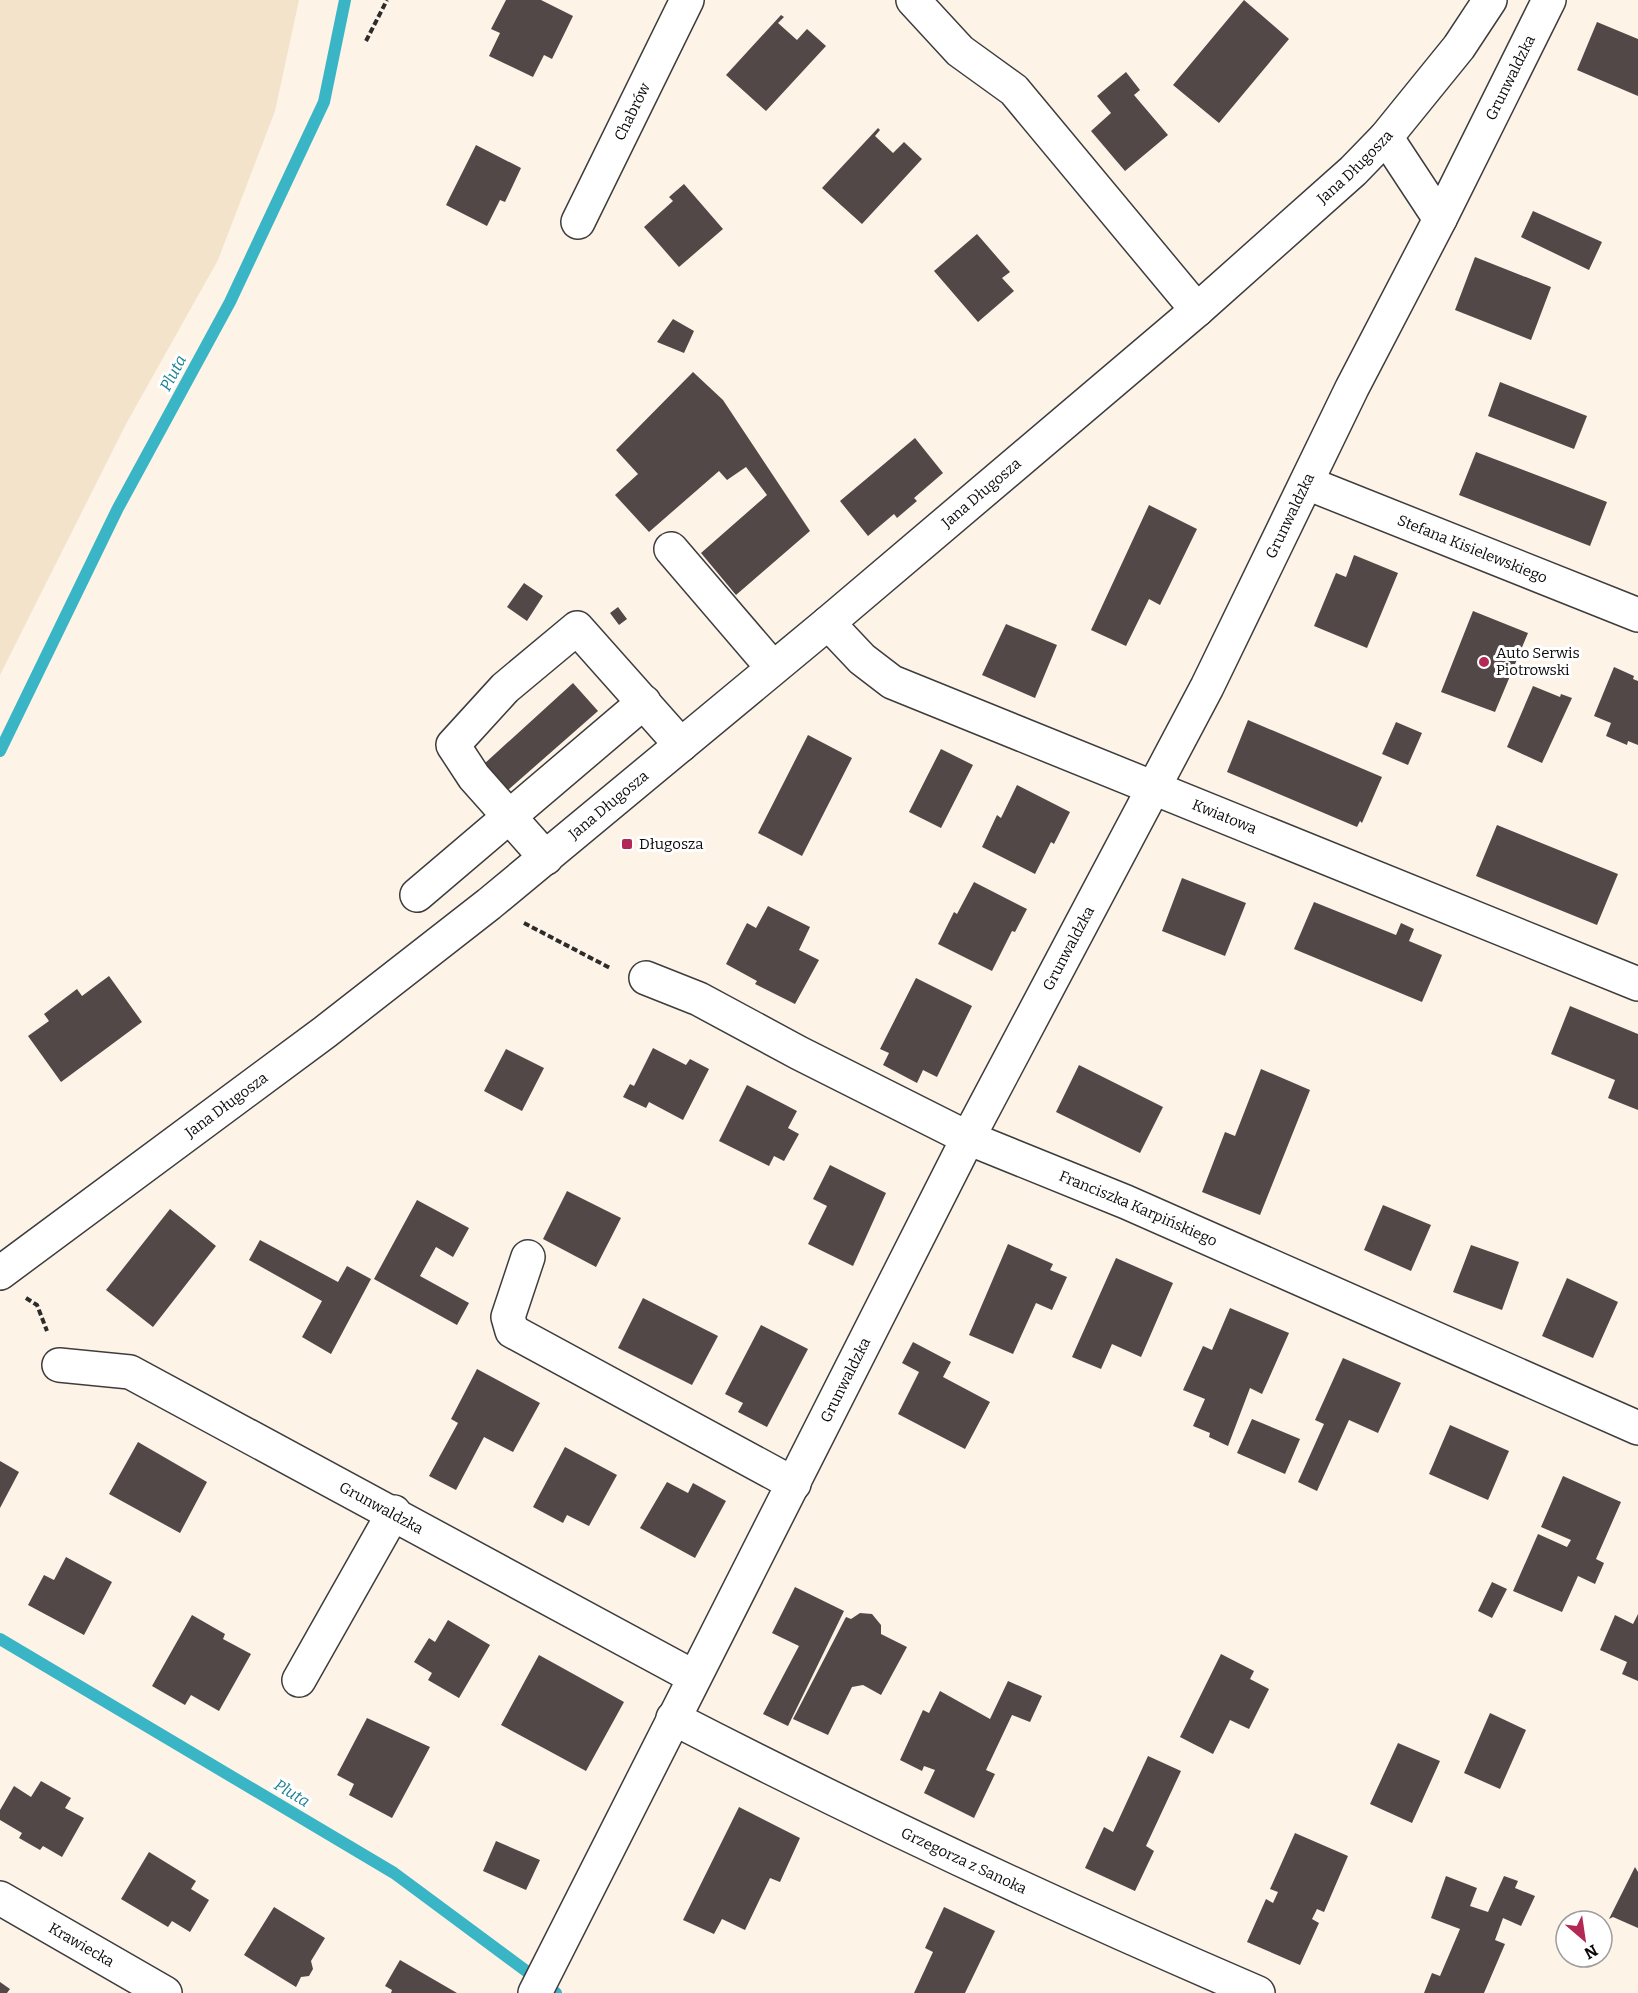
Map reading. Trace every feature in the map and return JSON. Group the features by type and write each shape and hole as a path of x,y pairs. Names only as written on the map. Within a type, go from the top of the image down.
{"street":[{"name":"Chabrów","path":"578,222 687,0"},
{"path":"913,0 960,51 1014,90 1197,310"},
{"name":"Jana Długosza","path":"9,1283 546,858 828,623 1197,310 1353,171 1386,137 1409,112 1459,47 1490,0"},
{"name":"Grunwaldzka","path":"535,1993 969,1138 1207,687 1352,388 1440,219 1549,0"},
{"path":"1386,137 1440,219"},
{"name":"Stefana Kisielewskiego","path":"1307,483 1638,615"},
{"path":"671,549 773,668"},
{"name":"Kwiatowa","path":"828,623 862,659 892,682 1638,984"},
{"path":"546,858 474,777 453,745 505,688 578,628 681,745"},
{"path":"417,895 644,702"},
{"name":"Franciszka Karpińskiego","path":"646,978 699,999 799,1053 969,1138 1126,1202 1638,1428"},
{"path":"528,1257 508,1317 512,1331 794,1484"},
{"name":"Grunwaldzka","path":"60,1365 130,1372 394,1512 694,1677"},
{"path":"299,1680 394,1512"},
{"name":"Grzegorza z Sanoka","path":"673,1718 796,1782 1159,1951 1258,1993"},
{"name":"Krawiecka","path":"0,1898 165,1993"}],"path":[{"path":"366,40 387,0"},
{"path":"489,904 607,968 646,978"},
{"path":"9,1283 37,1305 60,1365"}],"shaded area":[{"path":"0,0 299,0 275,111 218,260 126,424 0,675"}],"building":[{"path":"506,0 541,0 573,16 552,59 544,55 533,77 489,56 500,33 491,29"},
{"path":"1244,0 1289,39 1219,123 1173,85"},
{"path":"781,15 784,17 778,23 797,40 807,29 826,46 766,111 726,75"},
{"path":"1597,22 1638,39 1638,96 1577,70"},
{"path":"1126,72 1140,90 1134,95 1168,135 1125,171 1091,131 1111,113 1097,96"},
{"path":"878,128 880,130 875,136 893,153 904,142 922,159 862,224 822,188"},
{"path":"476,145 521,168 505,202 500,200 487,226 446,205"},
{"path":"684,184 723,229 679,267 644,227 673,201 669,197"},
{"path":"1533,211 1602,242 1589,270 1521,237"},
{"path":"977,234 1010,272 1002,278 1014,291 978,322 934,271"},
{"path":"1475,257 1551,287 1531,340 1455,310"},
{"path":"673,319 694,331 684,353 657,342"},
{"path":"693,372 723,400 810,531 736,595 701,553 767,495 746,467 727,480 719,471 649,532 615,495 638,474 616,450"},
{"path":"1500,382 1587,416 1574,449 1488,416"},
{"path":"915,438 943,473 914,498 917,501 897,518 894,514 868,536 840,501"},
{"path":"1476,452 1607,502 1590,546 1459,495"},
{"path":"1149,505 1197,529 1160,605 1149,599 1126,646 1091,630"},
{"path":"1354,555 1398,573 1367,648 1314,626 1336,573 1346,577"},
{"path":"524,583 543,596 527,621 507,607"},
{"path":"618,607 627,619 619,625 610,613"},
{"name":"Auto Serwis Piotrowski","path":"1473,611 1528,633 1495,712 1441,692"},
{"path":"1006,624 1057,645 1035,698 982,675"},
{"path":"1614,667 1634,676 1633,679 1638,681 1638,745 1628,741 1627,745 1606,736 1611,723 1594,716"},
{"path":"573,683 598,711 508,790 484,764"},
{"path":"1533,686 1560,697 1561,694 1572,698 1542,763 1507,747"},
{"path":"1248,720 1382,777 1362,823 1360,821 1357,827 1227,772"},
{"path":"1396,722 1422,733 1408,765 1382,754"},
{"path":"808,735 852,758 802,856 758,833"},
{"path":"941,749 973,765 941,828 909,812"},
{"path":"1017,785 1070,812 1035,874 982,847 997,815 1001,818"},
{"path":"1497,825 1618,874 1597,925 1476,876"},
{"path":"1182,878 1246,903 1225,956 1162,931"},
{"path":"974,882 1027,909 1015,932 1012,931 992,971 938,944 954,912 957,914"},
{"path":"1314,902 1396,935 1401,923 1414,929 1409,941 1442,955 1422,1002 1294,949"},
{"path":"768,906 810,927 799,950 819,960 795,1004 755,984 757,981 726,964 747,923 756,928"},
{"path":"109,976 142,1022 61,1082 28,1036 49,1021 44,1014 77,989 82,996"},
{"path":"916,978 972,1006 937,1077 923,1070 917,1083 883,1065 889,1053 880,1049"},
{"path":"1570,1006 1638,1034 1638,1110 1608,1098 1615,1080 1551,1054"},
{"path":"653,1048 686,1065 690,1059 709,1069 683,1120 649,1102 646,1108 623,1097 630,1084 634,1086"},
{"path":"506,1049 544,1068 522,1111 484,1091"},
{"path":"1079,1065 1163,1107 1140,1153 1056,1112"},
{"path":"1261,1069 1310,1090 1260,1215 1202,1192 1225,1132 1235,1136"},
{"path":"747,1085 797,1111 788,1128 799,1134 784,1161 774,1156 769,1166 719,1141"},
{"path":"830,1165 886,1193 853,1266 808,1244 827,1206 813,1199"},
{"path":"567,1191 621,1218 596,1267 543,1239"},
{"path":"417,1200 469,1228 453,1257 436,1247 420,1276 469,1303 457,1325 374,1279"},
{"path":"1383,1205 1431,1225 1411,1271 1364,1250"},
{"path":"170,1209 216,1246 153,1327 106,1290"},
{"path":"260,1240 338,1282 347,1266 371,1279 331,1354 302,1337 322,1301 249,1260"},
{"path":"1008,1244 1053,1264 1050,1270 1067,1277 1052,1310 1036,1303 1013,1354 969,1335"},
{"path":"1471,1245 1519,1262 1502,1310 1453,1292"},
{"path":"1116,1258 1173,1283 1141,1357 1112,1344 1101,1369 1072,1357"},
{"path":"1567,1278 1618,1302 1593,1358 1542,1336"},
{"path":"643,1298 718,1336 692,1385 618,1348"},
{"path":"1230,1308 1289,1333 1262,1394 1250,1388 1228,1446 1209,1437 1210,1433 1193,1426 1205,1399 1183,1390 1203,1346 1212,1350"},
{"path":"761,1325 808,1349 767,1427 738,1412 743,1403 725,1394"},
{"path":"913,1342 951,1362 943,1377 990,1402 965,1449 898,1414 919,1372 902,1363"},
{"path":"1343,1358 1401,1383 1378,1433 1349,1420 1317,1491 1298,1482 1324,1424 1315,1420"},
{"path":"477,1369 540,1403 513,1452 484,1437 456,1490 429,1476 458,1423 451,1419"},
{"path":"1252,1419 1300,1439 1285,1474 1237,1453"},
{"path":"1450,1425 1509,1451 1488,1500 1429,1474"},
{"path":"138,1442 207,1482 180,1533 109,1494"},
{"path":"565,1447 617,1475 589,1526 567,1515 563,1523 533,1507"},
{"path":"0,1461 19,1472 0,1508"},
{"path":"1563,1476 1621,1502 1596,1559 1604,1563 1595,1584 1578,1576 1562,1612 1513,1591 1538,1534 1567,1547 1571,1540 1541,1527"},
{"path":"667,1482 688,1493 693,1483 726,1501 695,1558 640,1528"},
{"path":"66,1557 112,1582 84,1635 28,1605 44,1575 54,1580"},
{"path":"1492,1582 1507,1589 1492,1618 1478,1611"},
{"path":"795,1587 844,1611 788,1726 763,1714 799,1646 772,1633"},
{"path":"860,1613 872,1614 881,1625 881,1634 907,1647 881,1695 863,1685 852,1687 828,1735 793,1719 846,1617 851,1619"},
{"path":"1638,1614 1638,1681 1622,1674 1627,1662 1600,1650 1615,1615 1633,1624"},
{"path":"192,1615 225,1634 223,1639 251,1654 219,1711 191,1695 185,1705 152,1686"},
{"path":"448,1620 490,1645 459,1698 428,1680 432,1673 414,1662 429,1638 435,1642"},
{"path":"1221,1654 1254,1671 1250,1679 1269,1689 1249,1729 1230,1720 1213,1754 1180,1737"},
{"path":"539,1655 624,1702 586,1771 501,1725"},
{"path":"1008,1681 1042,1696 1030,1722 1012,1715 986,1770 995,1774 974,1818 924,1793 935,1770 924,1766 922,1771 900,1760 923,1710 929,1713 940,1691 990,1719"},
{"path":"1490,1713 1526,1730 1500,1789 1464,1773"},
{"path":"367,1718 430,1747 392,1818 349,1795 354,1784 337,1775"},
{"path":"1398,1743 1440,1761 1412,1823 1370,1804"},
{"path":"1148,1756 1181,1771 1146,1846 1154,1851 1135,1891 1085,1868 1104,1827 1113,1832"},
{"path":"41,1781 71,1798 65,1808 84,1818 62,1857 43,1846 40,1850 19,1838 22,1833 0,1820 0,1810 14,1786 31,1797"},
{"path":"739,1807 800,1838 780,1882 770,1878 745,1930 722,1919 714,1934 683,1920"},
{"path":"1295,1833 1348,1856 1324,1912 1317,1909 1312,1919 1319,1923 1300,1965 1247,1942 1266,1899 1273,1903 1278,1892 1270,1889"},
{"path":"496,1841 540,1860 526,1890 483,1871"},
{"path":"149,1852 196,1881 191,1889 209,1900 190,1932 172,1921 168,1927 121,1899"},
{"path":"1635,1867 1638,1872 1638,1928 1614,1917 1614,1909"},
{"path":"1446,1876 1477,1888 1470,1906 1488,1912 1504,1876 1518,1881 1515,1888 1535,1896 1521,1926 1503,1918 1495,1940 1505,1944 1484,1993 1424,1993 1432,1973 1440,1976 1460,1929 1431,1918"},
{"path":"274,1907 325,1938 311,1961 313,1969 309,1976 301,1977 296,1987 244,1955"},
{"path":"944,1907 995,1931 965,1993 914,1993 933,1952 925,1948"},
{"path":"400,1960 457,1993 391,1993 392,1990 385,1986"},
{"path":"0,1982 10,1989 7,1993 0,1993"}],"waterway":[{"name":"Pluta","path":"0,751 118,508 230,302 324,102 345,0"},
{"name":"Pluta","path":"0,1639 394,1873 556,1993"}],"place":[{"name":"Auto Serwis Piotrowski","path":"1484,662"},
{"name":"Długosza","path":"627,844"}]}
